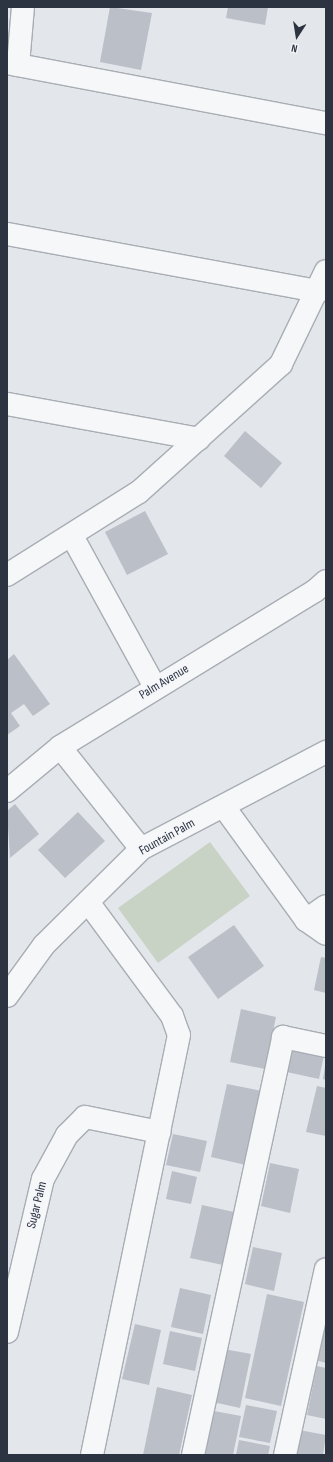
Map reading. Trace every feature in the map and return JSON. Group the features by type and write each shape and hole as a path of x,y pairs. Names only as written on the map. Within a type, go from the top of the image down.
{"street":[{"path":"23,7 13,64 326,123"},
{"path":"7,234 319,291"},
{"path":"7,575 72,536 139,492 281,364 319,291 326,270"},
{"path":"7,404 199,439"},
{"path":"72,536 154,687"},
{"name":"Palm Avenue","path":"7,791 60,747 154,687 315,591 326,581"},
{"path":"60,747 141,849"},
{"name":"Fountain Palm","path":"7,996 44,945 141,849 224,807 326,752"},
{"path":"224,807 306,920 326,934"},
{"path":"88,902 172,1016 179,1035 92,1455"},
{"path":"306,920 326,906"},
{"path":"193,1455 283,1037 326,1046"},
{"name":"Sugar Palm","path":"7,1332 43,1179 67,1135 85,1116 159,1132"},
{"path":"285,1455 326,1268"}],"green space":[{"path":"210,842 250,896 158,963 118,908"}],"building":[{"path":"110,7 152,13 141,70 100,62"},
{"path":"228,7 268,7 265,25 226,18"},
{"path":"245,431 282,463 261,488 224,456"},
{"path":"145,511 168,554 127,575 105,532"},
{"path":"14,654 50,704 33,716 24,704 11,713 20,726 7,735 7,660"},
{"path":"15,804 39,834 10,858 7,811"},
{"path":"78,812 105,841 65,878 38,850"},
{"path":"234,925 264,966 218,999 188,957"},
{"path":"321,957 326,958 326,993 314,990"},
{"path":"241,1009 276,1017 265,1069 230,1062"},
{"path":"289,1042 325,1050 319,1079 282,1071"},
{"path":"326,1066 326,1080 323,1079"},
{"path":"227,1084 262,1091 246,1165 211,1157"},
{"path":"317,1086 326,1088 326,1136 306,1132"},
{"path":"173,1134 207,1141 200,1172 166,1165"},
{"path":"270,1163 299,1169 290,1213 261,1206"},
{"path":"172,1171 197,1177 191,1204 166,1199"},
{"path":"202,1205 234,1212 223,1265 190,1258"},
{"path":"253,1247 282,1253 274,1291 245,1284"},
{"path":"180,1288 211,1295 203,1334 171,1327"},
{"path":"267,1294 304,1302 281,1406 245,1398"},
{"path":"326,1312 326,1363 315,1360"},
{"path":"135,1324 161,1330 149,1385 122,1379"},
{"path":"170,1331 202,1338 195,1371 163,1364"},
{"path":"224,1349 251,1354 240,1408 213,1402"},
{"path":"317,1366 326,1368 326,1419 307,1415"},
{"path":"157,1387 192,1395 179,1455 143,1455"},
{"path":"246,1405 277,1411 270,1443 239,1437"},
{"path":"214,1411 241,1416 233,1455 204,1455"},
{"path":"299,1430 326,1435 323,1455 293,1455"},
{"path":"239,1440 270,1446 268,1455 236,1455"}]}
